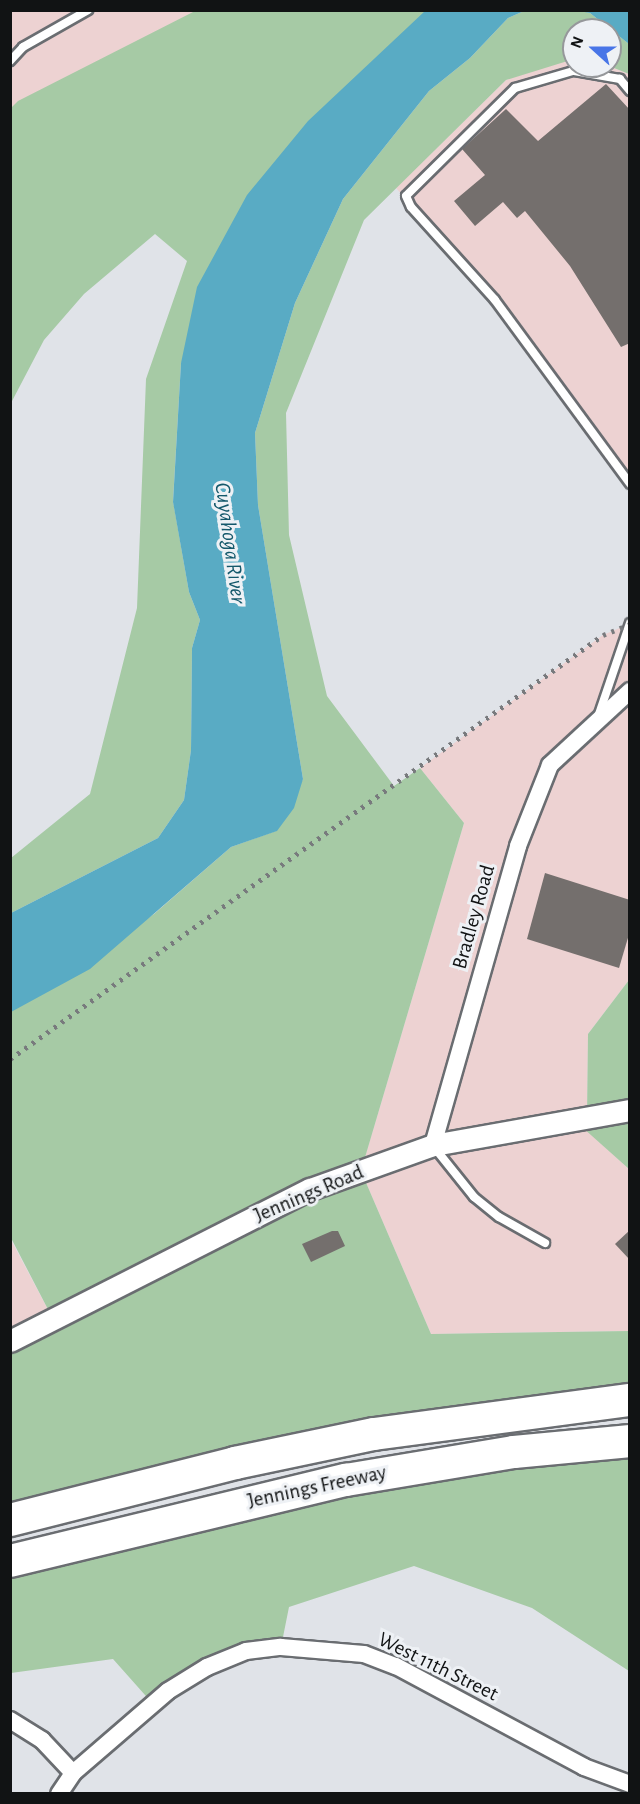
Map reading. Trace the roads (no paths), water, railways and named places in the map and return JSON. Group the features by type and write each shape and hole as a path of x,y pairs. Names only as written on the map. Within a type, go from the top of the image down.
{"highway":[{"name":"Jennings Freeway","path":"10,1520 235,1463 374,1434 630,1400"},
{"name":"Jennings Freeway","path":"10,1561 346,1480 514,1452 630,1441"}],"street":[{"name":"Bradley Road","path":"433,1145 518,846 550,765 630,691"},
{"name":"Jennings Road","path":"10,1341 309,1189 433,1145 630,1110"},
{"name":"West 11th Street","path":"59,1794 73,1773 168,1691 207,1668 246,1651 281,1647 364,1654 396,1666 584,1767 630,1784"},
{"path":"10,1720 42,1740 73,1773"}],"lane":[{"path":"10,61 22,47 88,10"},
{"path":"630,91 620,79 573,70 515,88 406,196 411,207 495,300 630,484"},
{"name":"Bradley Road","path":"596,723 630,623"},
{"path":"433,1145 474,1197 499,1217 545,1243"}],"water":[{"name":"Cuyahoga River","path":"425,11 524,11 508,18 470,58 429,91 343,199 295,303 255,433 258,505 303,779 294,808 277,831 231,847 90,969 11,1012 11,913 158,838 184,800 191,750 192,648 200,620 189,592 173,502 181,363 197,287 247,195 308,121"},
{"path":"579,11 629,11 629,44 622,38 622,18 596,18 590,13"}],"railway":[{"path":"10,1059 603,635 630,624"}]}
